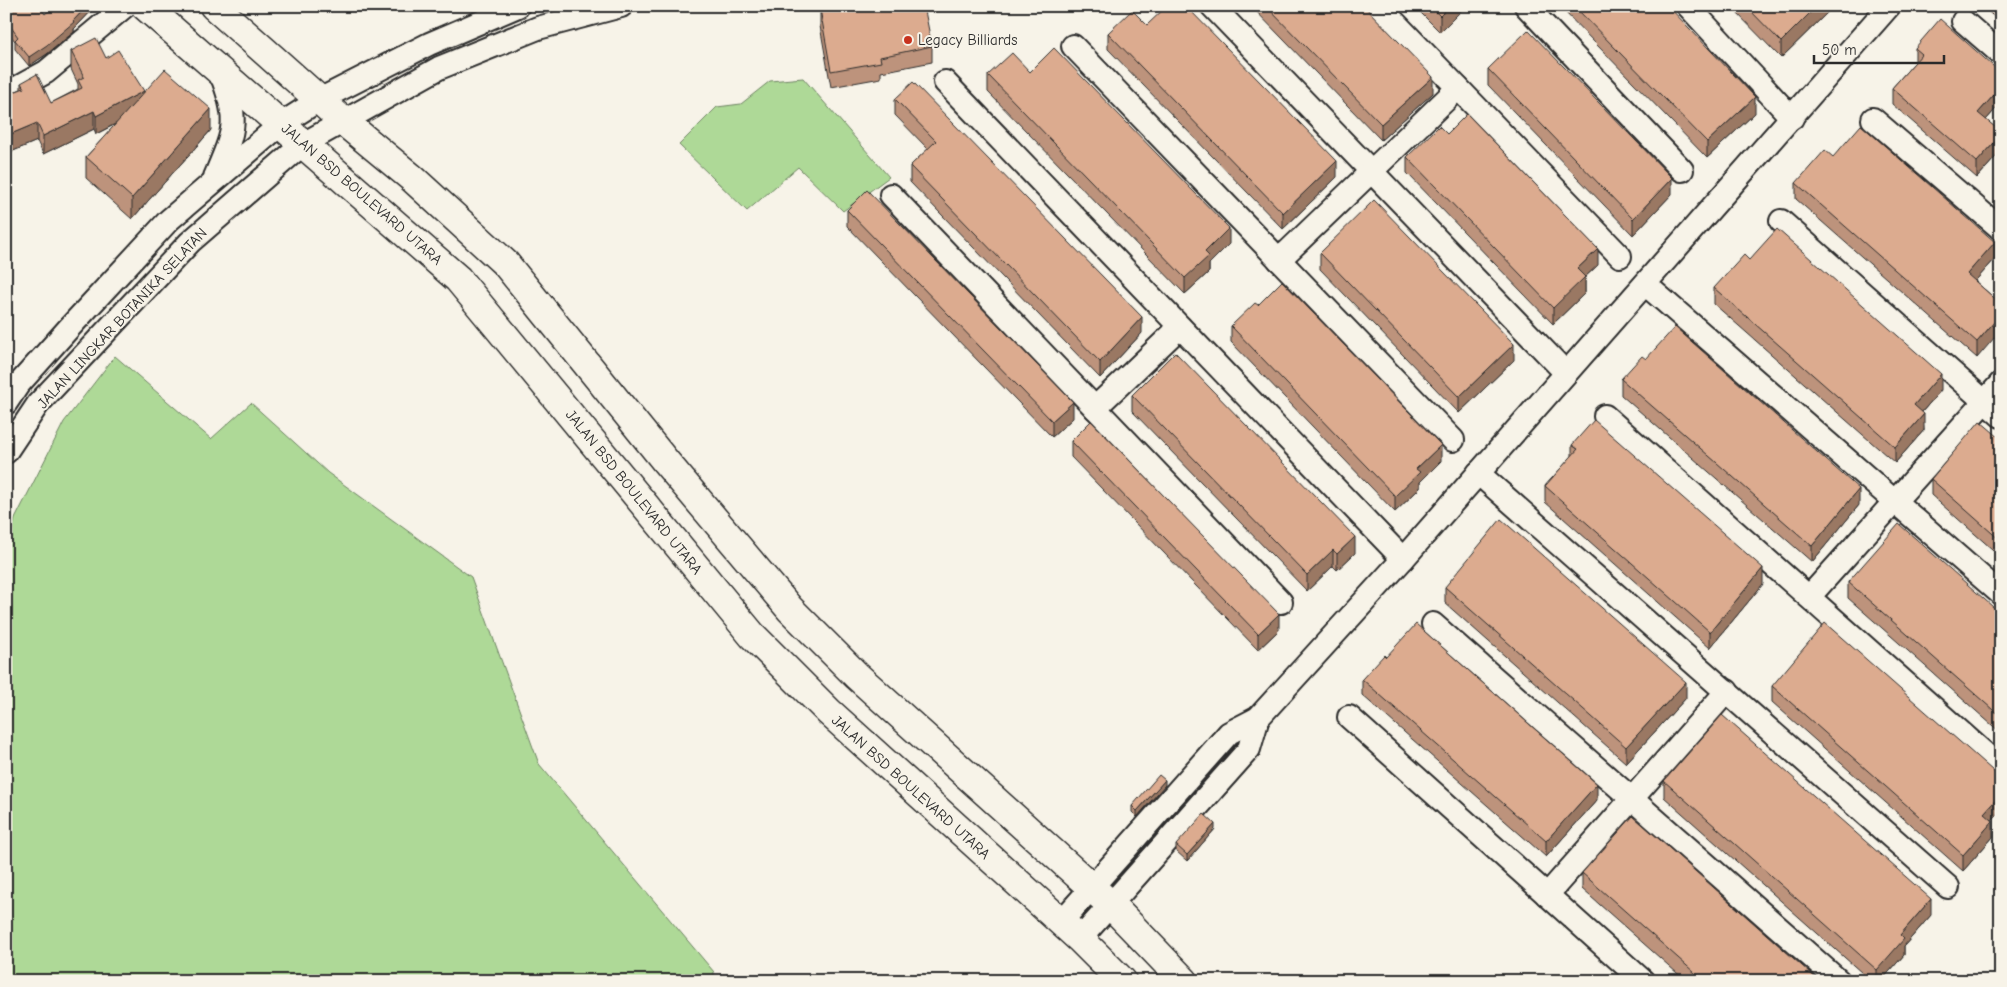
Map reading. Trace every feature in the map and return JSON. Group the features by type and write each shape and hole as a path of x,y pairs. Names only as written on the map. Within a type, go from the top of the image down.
{"main road":[{"name":"JALAN BSD BOULEVARD UTARA","path":"145,6 458,279 752,635 829,712 1071,931 1122,981"},
{"path":"214,6 343,121 412,178 506,264 666,462 790,609 857,676 1101,896 1184,981"}],"street":[{"path":"6,94 46,72 125,6"},
{"name":"JALAN LINGKAR BOTANIKA SELATAN","path":"6,403 18,385 69,328 170,220 281,124 320,100 429,44 518,6"},
{"name":"JALAN LINGKAR BOTANIKA SELATAN","path":"6,452 38,404 190,242 303,144 439,68 538,28 621,6"},
{"path":"1212,6 1566,373"},
{"path":"1379,6 1620,256"},
{"path":"1526,6 1682,170"},
{"path":"1688,6 1792,118"},
{"path":"1071,931 1101,896 1196,770 1229,733 1258,718 1403,559 1889,6"},
{"path":"1963,21 2001,54"},
{"path":"1073,46 1453,440"},
{"path":"213,183 232,136 234,122 230,96 220,71"},
{"path":"945,82 1403,559"},
{"path":"1279,260 1458,88"},
{"path":"1873,119 2001,230"},
{"path":"891,195 1281,602"},
{"path":"1781,221 1993,408"},
{"path":"1645,284 2001,594"},
{"path":"1095,408 1180,327"},
{"path":"1809,598 1894,502 1993,408 2001,383"},
{"path":"1605,416 2001,768"},
{"path":"1478,473 1948,887"},
{"path":"1433,624 1839,981"},
{"path":"1547,895 1726,691"},
{"path":"1349,717 1643,981"},
{"path":"1101,896 1215,787 1249,749 1258,718"},
{"path":"1196,770 1215,787"}],"green space":[{"path":"803,78 889,177 843,211 798,167 747,211 679,145 717,107 741,104 770,81"},
{"path":"115,356 211,439 251,403 328,473 471,577 539,764 714,972 714,981 6,981 6,553 15,519 64,422"}],"building":[{"path":"6,6 39,6 45,14 54,6 59,6 63,11 67,6 87,6 74,22 47,45 29,57 15,40 18,37 6,20"},
{"path":"838,6 924,6 932,46 880,57 881,62 831,71 820,9"},
{"path":"1167,6 1186,6 1337,161 1283,213 1108,33 1132,10 1147,25"},
{"path":"1266,6 1364,6 1433,77 1381,124"},
{"path":"1430,6 1450,6 1440,16"},
{"path":"1574,6 1668,6 1755,97 1707,142"},
{"path":"1746,6 1817,6 1781,42"},
{"path":"1940,19 2001,73 2001,87 1978,113 2001,132 2001,135 1977,162 1892,88 1922,54 1915,48"},
{"path":"1528,30 1672,178 1633,219 1488,69"},
{"path":"96,38 106,58 118,50 144,91 96,116 94,111 43,136 37,123 6,136 6,95 24,88 21,83 37,74 51,103 82,88 78,80 84,77 71,51"},
{"path":"1054,48 1229,228 1205,252 1209,256 1185,278 988,75 1012,53 1030,72"},
{"path":"165,69 211,109 132,198 86,157"},
{"path":"913,82 1142,317 1100,362 910,166 936,141 895,99"},
{"path":"1467,114 1598,249 1577,269 1585,277 1553,308 1407,157 1439,126 1447,134"},
{"path":"1861,125 1995,242 1967,274 2001,304 2001,314 1977,342 1796,183 1825,150 1833,157"},
{"path":"867,190 1073,402 1052,421 847,210"},
{"path":"1374,200 1514,344 1459,397 1320,253"},
{"path":"1777,229 1941,374 1914,405 1924,414 1895,447 1714,288 1744,255 1749,260"},
{"path":"1282,281 1441,445 1416,469 1420,472 1395,496 1231,326 1255,303 1258,305"},
{"path":"1675,327 1859,489 1812,546 1621,379 1642,356 1646,359"},
{"path":"1175,352 1355,537 1337,554 1333,550 1307,575 1132,395"},
{"path":"1594,420 1763,568 1710,632 1545,486 1578,449 1572,445"},
{"path":"1091,421 1279,614 1258,634 1071,441"},
{"path":"1980,421 2001,439 2001,541 1931,479"},
{"path":"1501,519 1686,682 1626,747 1445,587"},
{"path":"1899,524 2001,614 2001,717 1848,582"},
{"path":"1825,623 2001,778 2001,794 1984,813 1993,821 1963,855 1772,686"},
{"path":"1416,624 1597,784 1546,841 1362,679 1384,655 1386,657"},
{"path":"1722,715 1931,899 1900,935 1904,939 1877,970 1664,781"},
{"path":"1159,775 1165,780 1137,811 1132,806"},
{"path":"1204,814 1215,824 1187,855 1176,845"},
{"path":"1633,816 1819,981 1704,981 1582,873"}],"place":[{"name":"Legacy Billiards","path":"908,40"}]}
